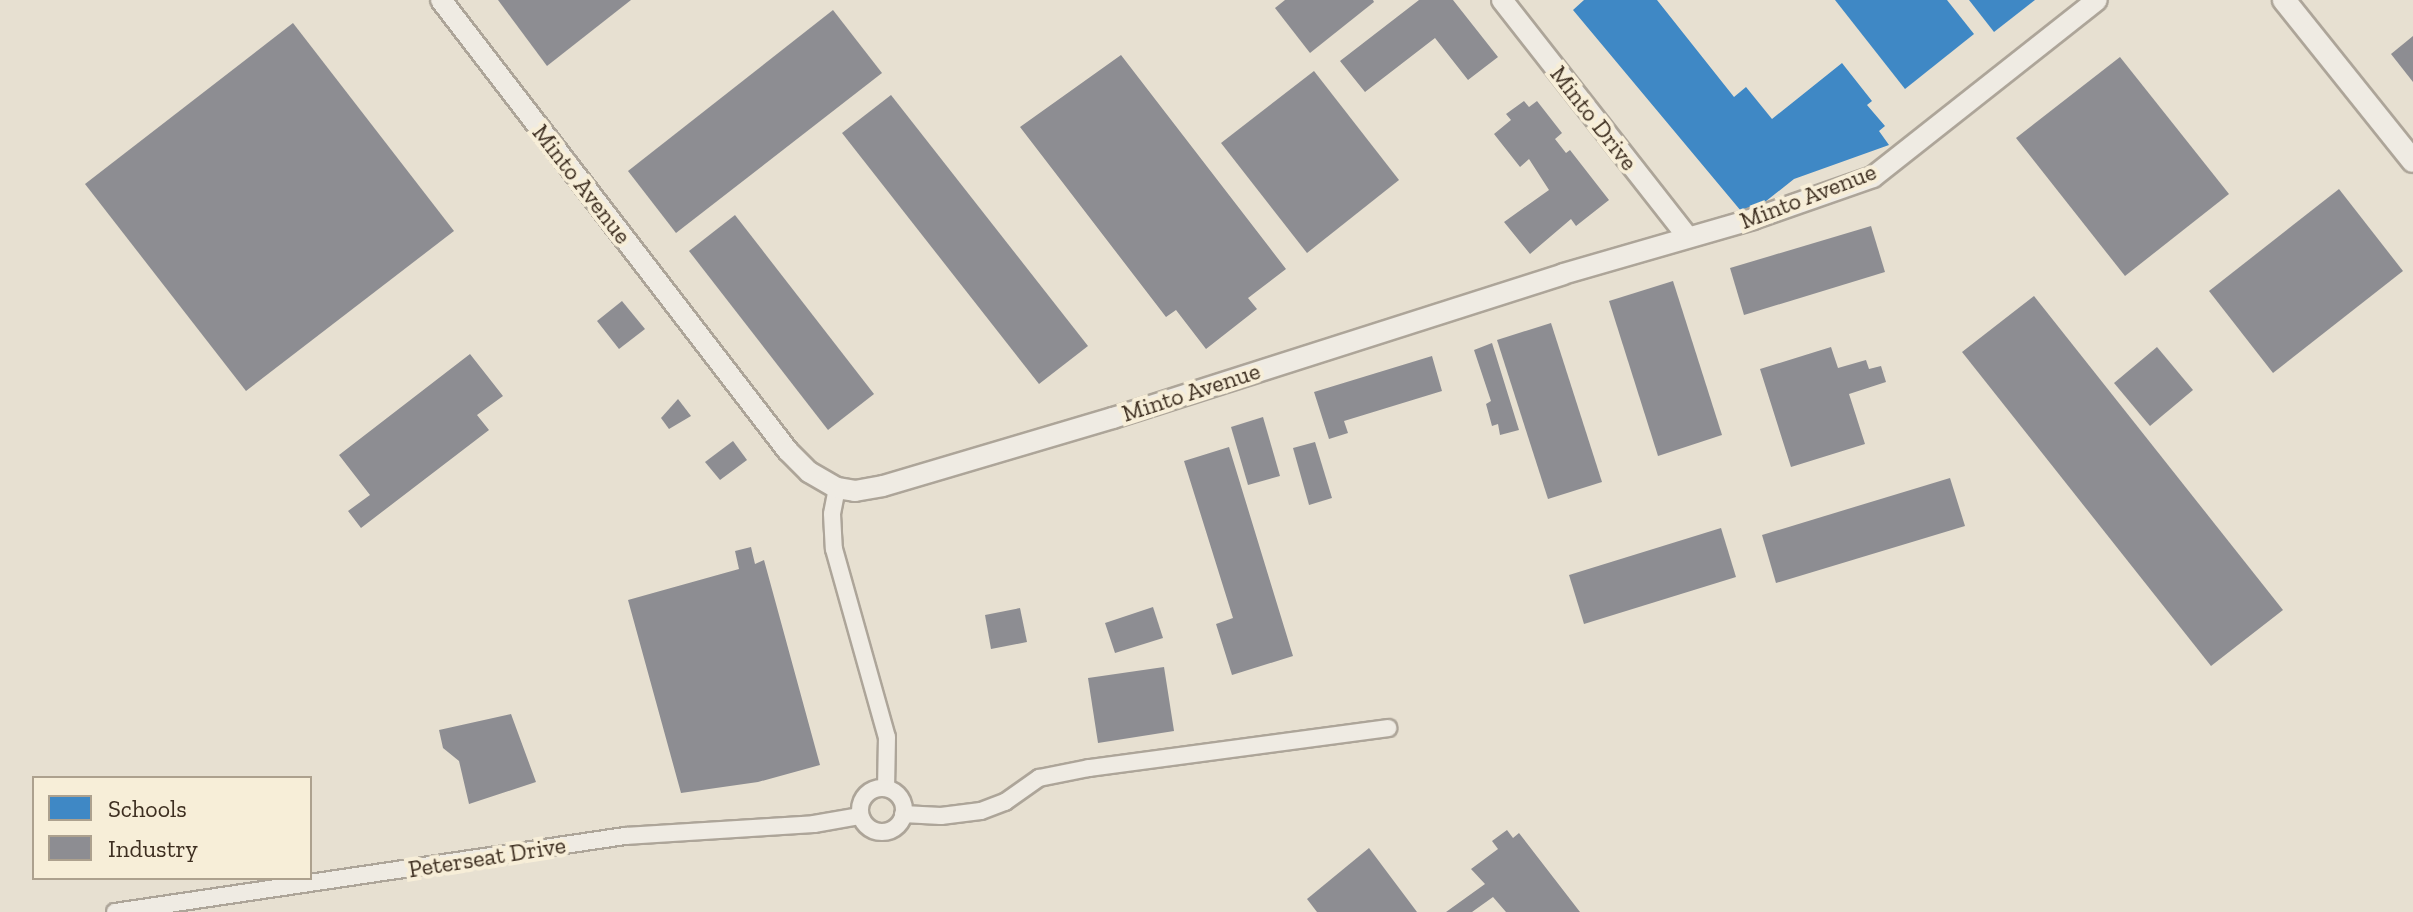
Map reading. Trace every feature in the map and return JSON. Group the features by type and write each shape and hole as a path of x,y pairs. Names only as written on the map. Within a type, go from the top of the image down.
{"main road":[{"path":"2284,0 2413,161"}],"street":[{"name":"Minto Avenue","path":"441,0 788,451 809,472 837,488 855,491 883,486 1113,418 1687,236 1753,219 1873,177 2097,0"},
{"name":"Minto Drive","path":"1502,0 1687,236"},
{"path":"837,488 832,514 834,549 887,737 886,788"},
{"path":"903,814 941,816 981,811 1005,802 1039,778 1076,770 1388,728"},
{"path":"886,788 898,795 903,814 896,827 883,832 869,827 860,816 866,795 886,788"},
{"name":"Peterseat Drive","path":"115,912 625,836 814,824 860,816"}],"building: Schools":[{"path":"1584,0 1657,0 1734,97 1746,87 1772,119 1842,63 1872,101 1867,105 1885,126 1879,131 1889,145 1794,179 1746,217 1573,10"},
{"path":"1835,0 1947,0 1974,34 1905,89"},
{"path":"1969,0 2035,0 1994,32"}],"building: Industry":[{"path":"498,0 631,0 547,66"},
{"path":"1285,0 1374,2 1310,53 1275,8"},
{"path":"1419,0 1453,0 1498,57 1468,80 1435,38 1365,92 1340,61"},
{"path":"833,10 882,73 676,233 628,171"},
{"path":"293,23 454,231 246,391 85,184"},
{"path":"2413,36 2413,82 2391,54"},
{"path":"1121,55 1286,269 1248,298 1257,309 1206,349 1176,310 1166,317 1020,127"},
{"path":"2120,57 2229,194 2125,276 2016,138"},
{"path":"1314,71 1399,180 1307,253 1221,143"},
{"path":"891,95 1088,346 1039,384 842,133"},
{"path":"1524,101 1529,107 1537,101 1562,133 1555,139 1566,153 1570,150 1609,200 1576,226 1571,219 1530,254 1504,222 1549,190 1529,159 1520,167 1494,134 1511,120 1506,114"},
{"path":"2339,189 2403,271 2273,373 2209,291"},
{"path":"735,215 874,394 828,430 689,251"},
{"path":"1871,226 1885,272 1744,315 1730,268"},
{"path":"1673,281 1722,435 1658,456 1609,301"},
{"path":"2034,296 2283,610 2211,666 1962,352"},
{"path":"622,301 645,329 619,349 597,321"},
{"path":"1551,323 1602,482 1548,499 1497,340"},
{"path":"1492,343 1519,430 1500,435 1498,424 1492,426 1486,404 1491,401 1474,350"},
{"path":"1831,347 1838,368 1866,360 1869,369 1881,366 1886,382 1849,394 1865,444 1791,467 1760,369"},
{"path":"2157,347 2193,390 2150,426 2114,383"},
{"path":"470,354 503,396 477,415 489,430 361,528 348,511 370,495 339,455"},
{"path":"1432,356 1442,391 1344,421 1348,433 1329,439 1314,392"},
{"path":"678,399 691,416 669,429 661,418"},
{"path":"1263,417 1280,476 1248,485 1231,427"},
{"path":"733,441 747,460 720,480 705,462"},
{"path":"1315,442 1332,498 1309,505 1293,448"},
{"path":"1229,447 1293,656 1232,675 1216,624 1233,618 1184,461"},
{"path":"1950,478 1965,526 1776,583 1762,535"},
{"path":"1721,528 1736,577 1584,624 1569,575"},
{"path":"751,547 755,564 764,560 820,765 758,782 681,793 628,600 739,569 735,551"},
{"path":"1153,607 1163,638 1115,653 1105,623"},
{"path":"1020,608 1027,642 991,649 985,615"},
{"path":"1164,667 1174,731 1098,743 1088,678"},
{"path":"511,714 536,782 469,804 459,761 443,748 439,730"},
{"path":"1507,830 1513,838 1519,833 1580,912 1506,912 1493,897 1472,912 1446,912 1485,884 1471,869 1498,849 1492,841"},
{"path":"1369,848 1417,912 1317,912 1307,899"}]}
